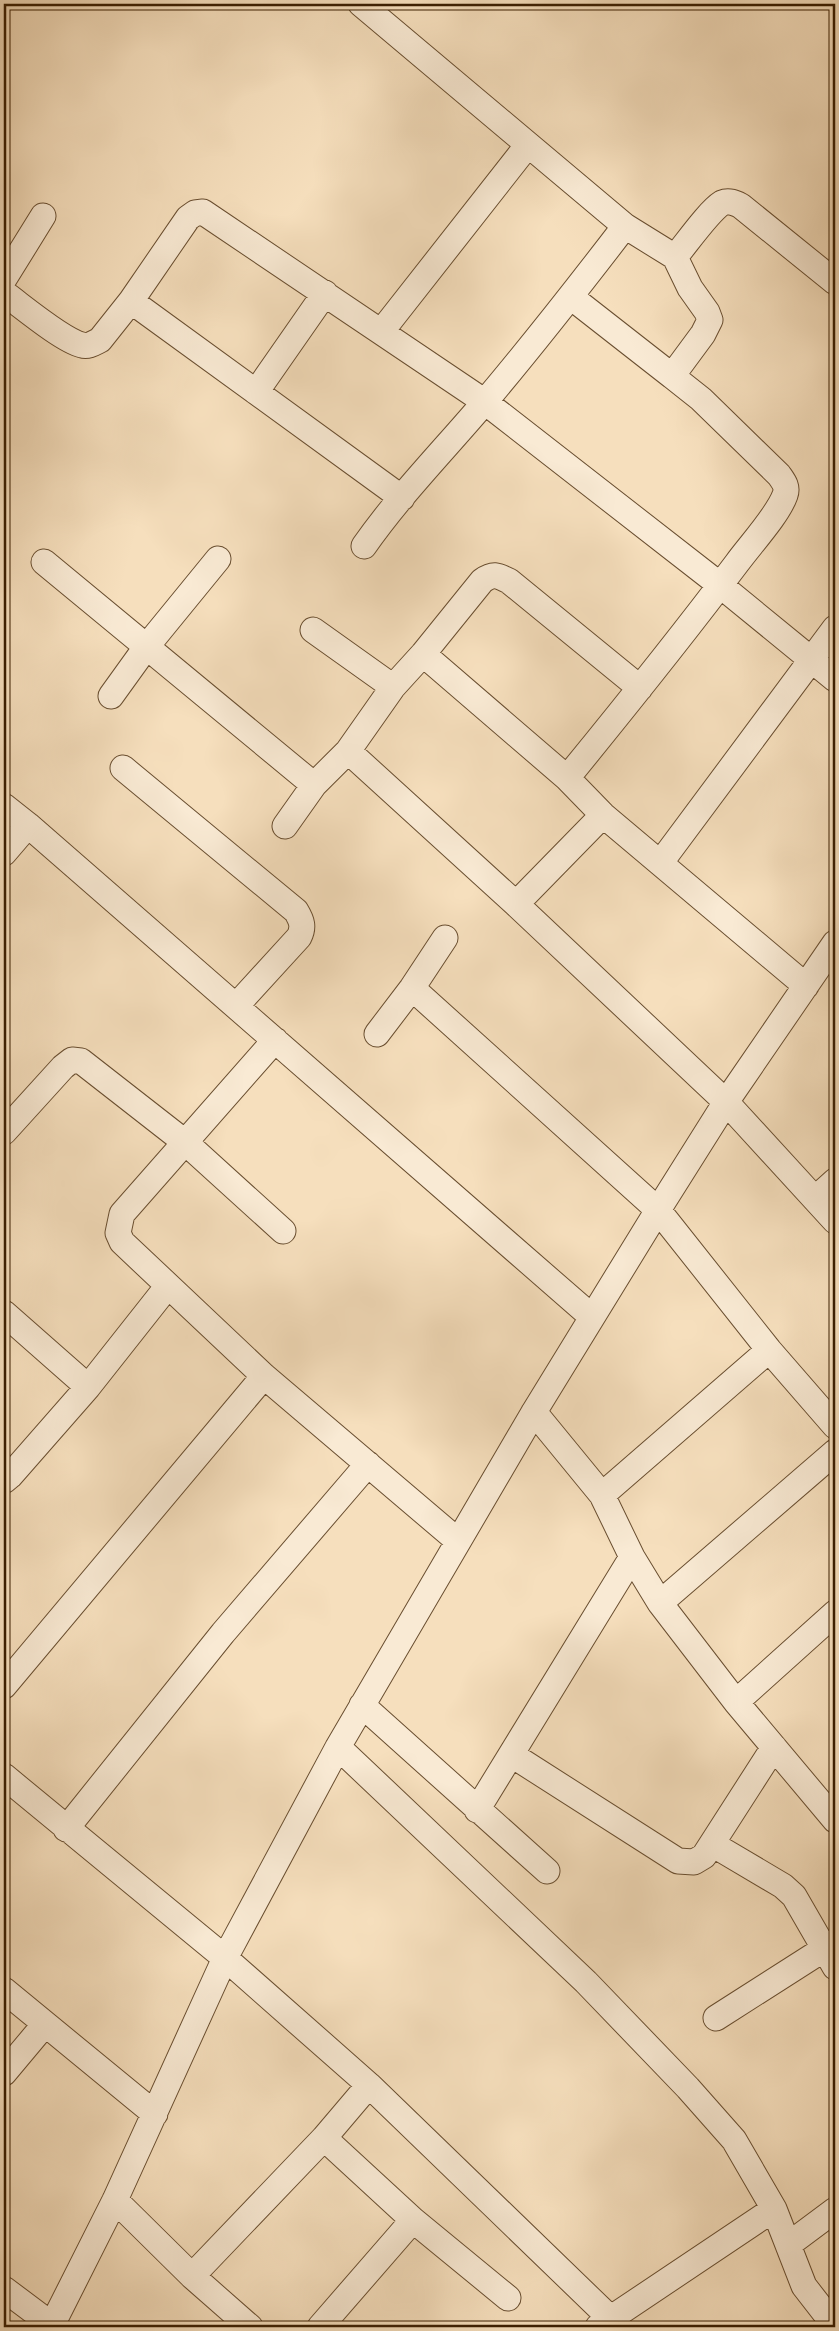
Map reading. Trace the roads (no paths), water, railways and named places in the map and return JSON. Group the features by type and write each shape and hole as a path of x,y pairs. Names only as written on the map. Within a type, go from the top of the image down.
{"street":[{"path":"374,8 527,146 625,226 675,257 690,288 707,312 710,320 703,334 672,376"},
{"path":"381,332 527,146"},
{"path":"675,257 715,210 723,203 731,201 741,206 835,282"},
{"path":"4,293 71,340 84,346 93,344 100,340 131,301 188,218 195,213 203,212 484,402 720,585 835,679"},
{"path":"4,279 43,216"},
{"path":"364,546 571,297 625,226"},
{"path":"256,392 324,293"},
{"path":"567,778 720,585 783,501 786,493 786,486 779,475 701,399 571,297"},
{"path":"131,301 402,498"},
{"path":"111,696 147,646 218,559"},
{"path":"44,562 314,785"},
{"path":"285,826 314,785 348,751 394,687 482,581 490,575 498,575 509,580 640,688"},
{"path":"661,862 835,628"},
{"path":"313,630 394,687"},
{"path":"423,654 567,778 603,815 806,986"},
{"path":"348,751 516,904 726,1102 835,1221"},
{"path":"123,768 296,911 302,921 303,930 299,937 236,1006"},
{"path":"4,806 236,1006 592,1318"},
{"path":"516,904 603,815"},
{"path":"4,853 28,825"},
{"path":"378,1034 412,988 444,938"},
{"path":"4,2289 52,2326 115,2200 225,1958 338,1747 534,1412 658,1210 726,1102 835,943"},
{"path":"412,988 658,1210 769,1350 835,1426"},
{"path":"275,1040 122,1214 118,1234 122,1242 167,1286 264,1376 458,1541"},
{"path":"4,1132 72,1060 81,1061 90,1066 186,1143 284,1231"},
{"path":"815,1199 835,1181"},
{"path":"4,1481 88,1387 167,1286"},
{"path":"4,1313 88,1387"},
{"path":"602,1495 769,1350"},
{"path":"4,1686 264,1376"},
{"path":"534,1412 602,1495 632,1557 660,1603 736,1702 835,1820"},
{"path":"660,1603 835,1452"},
{"path":"66,1829 223,1633 368,1464"},
{"path":"477,1810 632,1557"},
{"path":"736,1702 834,1618"},
{"path":"362,1705 547,1871"},
{"path":"338,1747 586,1982 688,2088 734,2140 774,2209 804,2286 835,2326"},
{"path":"512,1755 678,1861 694,1862 704,1856 774,1747"},
{"path":"4,1776 225,1958 369,2085 604,2322 774,2209"},
{"path":"712,1844 783,1886 794,1896 832,1952 716,2018"},
{"path":"4,1990 155,2114"},
{"path":"4,2073 45,2024"},
{"path":"192,2276 324,2138 369,2085"},
{"path":"324,2138 413,2220 508,2298"},
{"path":"115,2200 192,2276 250,2327"},
{"path":"788,2245 835,2210"},
{"path":"320,2327 413,2220"}]}
